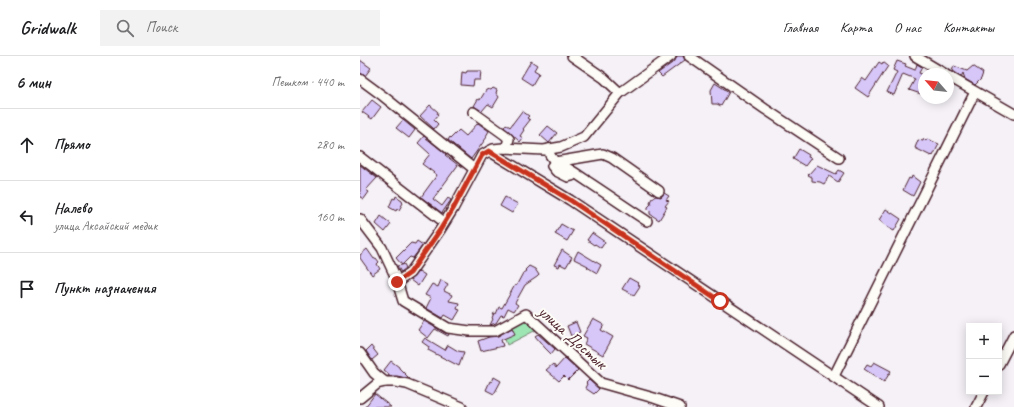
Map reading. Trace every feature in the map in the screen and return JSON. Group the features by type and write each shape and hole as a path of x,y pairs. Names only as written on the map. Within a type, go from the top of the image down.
{"street":[{"path":"572,56 604,78 620,93"},
{"path":"397,282 410,273 453,209 482,155 493,149 549,149 561,147 584,138 620,93 671,56"},
{"path":"689,56 839,158"},
{"path":"915,56 935,68"},
{"path":"360,79 474,169"},
{"path":"954,80 1014,114"},
{"path":"834,376 975,92"},
{"path":"473,112 509,139 506,148"},
{"path":"549,149 550,155 555,162 574,172 647,221"},
{"path":"489,151 570,200 879,407"},
{"path":"555,162 603,154 612,158 659,191"},
{"path":"360,157 444,222"},
{"name":"улица Достык","path":"360,219 382,248 396,278 402,300 448,328 470,331 495,331 507,327 526,314 601,383 680,407"},
{"path":"1002,359 1014,335"},
{"path":"360,353 377,380 381,383"},
{"path":"360,398 381,383 396,382 407,384 462,407"},
{"path":"976,407 982,395"}],"green space":[{"path":"526,315 540,328 507,345 501,328"}],"building":[{"path":"677,56 683,56 685,60 662,77 658,73 675,61"},
{"path":"360,60 371,68 365,76 360,73"},
{"path":"531,61 537,65 534,70 539,73 532,85 521,78"},
{"path":"897,61 906,64 905,66 915,70 917,64 922,67 918,68 918,93 909,90 915,79 903,74 894,95 887,92 897,72 893,70"},
{"path":"879,62 882,64 883,62 888,66 868,97 855,88 862,78 866,81"},
{"path":"954,66 967,71 973,66 983,73 981,79 975,85 965,79 963,73 961,77 954,72"},
{"path":"467,71 481,71 480,80 474,80 473,86 461,85 462,72 466,73"},
{"path":"715,83 729,92 721,106 712,104 711,90"},
{"path":"493,88 497,90 496,93 499,97 493,107 488,104 482,111 474,106 486,90 491,90"},
{"path":"372,100 381,107 372,119 362,112"},
{"path":"430,105 438,112 438,115 434,120 438,124 434,129 420,116"},
{"path":"522,111 529,116 527,118 530,120 523,129 524,130 520,136 523,138 520,142 504,127 506,124 510,127"},
{"path":"403,120 415,130 409,138 396,128"},
{"path":"478,123 489,131 486,136 487,137 471,159 448,140 459,130 466,136"},
{"path":"548,126 557,133 549,143 540,135"},
{"path":"424,136 458,165 433,199 442,206 448,198 451,200 442,213 421,197 437,175 422,164 430,154 418,143"},
{"path":"924,139 926,141 927,139 939,144 933,156 915,148 918,140 923,141"},
{"path":"799,149 811,158 805,166 793,159"},
{"path":"360,165 377,178 366,190 369,192 364,199 360,197"},
{"path":"817,165 836,174 839,170 844,173 838,182 829,176 824,184 812,181 812,177 808,175"},
{"path":"912,176 920,182 913,196 903,190 909,178 911,179"},
{"path":"664,193 669,196 666,200 669,201 665,206 667,207 659,220 650,214 648,207 651,204 650,202 652,198 656,196 661,197"},
{"path":"396,196 402,200 403,203 399,210 397,209 396,211 389,207 393,198 395,199"},
{"path":"505,197 518,204 512,213 500,206"},
{"path":"886,209 901,219 894,231 879,220"},
{"path":"381,216 391,224 385,232 376,224"},
{"path":"561,224 573,231 567,241 555,234"},
{"path":"592,233 605,242 601,248 587,240"},
{"path":"417,241 423,245 413,258 410,257 402,265 396,258 411,243 415,244"},
{"path":"367,249 374,259 376,258 379,262 377,264 380,269 372,275 360,258 360,255"},
{"path":"562,250 572,257 566,267 560,264 559,267 554,265"},
{"path":"578,251 601,265 597,273 587,267 588,266 574,259"},
{"path":"404,264 406,268 401,272 397,266"},
{"path":"529,266 535,269 539,275 525,285 515,303 518,305 514,311 508,308 504,316 501,315 496,323 490,325 494,313 496,314 499,307 502,308 515,285 516,286 523,273"},
{"path":"419,271 425,275 418,286 410,280"},
{"path":"629,278 638,283 637,284 640,286 634,295 622,289"},
{"path":"441,280 448,284 444,291 452,295 449,301 459,303 457,309 460,310 454,320 445,315 443,318 426,308 431,298 425,295 432,284 438,287"},
{"path":"593,319 604,325 601,330 613,337 603,355 584,344 587,338 583,336"},
{"path":"424,321 449,334 448,336 435,329 428,338 418,330"},
{"path":"576,322 580,332 571,336 567,326"},
{"path":"512,328 515,334 501,340 503,346 481,351 478,341 489,337 498,336"},
{"path":"538,334 555,349 551,354 535,336"},
{"path":"425,338 445,350 448,345 458,351 464,352 459,366 428,350 429,347 422,342"},
{"path":"371,346 378,355 372,360 366,351"},
{"path":"565,358 578,370 568,380 564,376 559,381 546,370 553,364 556,368"},
{"path":"391,361 410,379 397,376 388,376 389,374 384,370"},
{"path":"874,362 891,371 884,382 864,369 867,364 871,366"},
{"path":"494,377 501,381 494,394 486,390 490,381 492,382"},
{"path":"589,380 599,389 594,394 585,388 586,383"},
{"path":"375,394 391,407 365,407"}],"route":[{"path":"397,282 410,273 453,209 482,155 489,151 570,200 720,301"}]}
